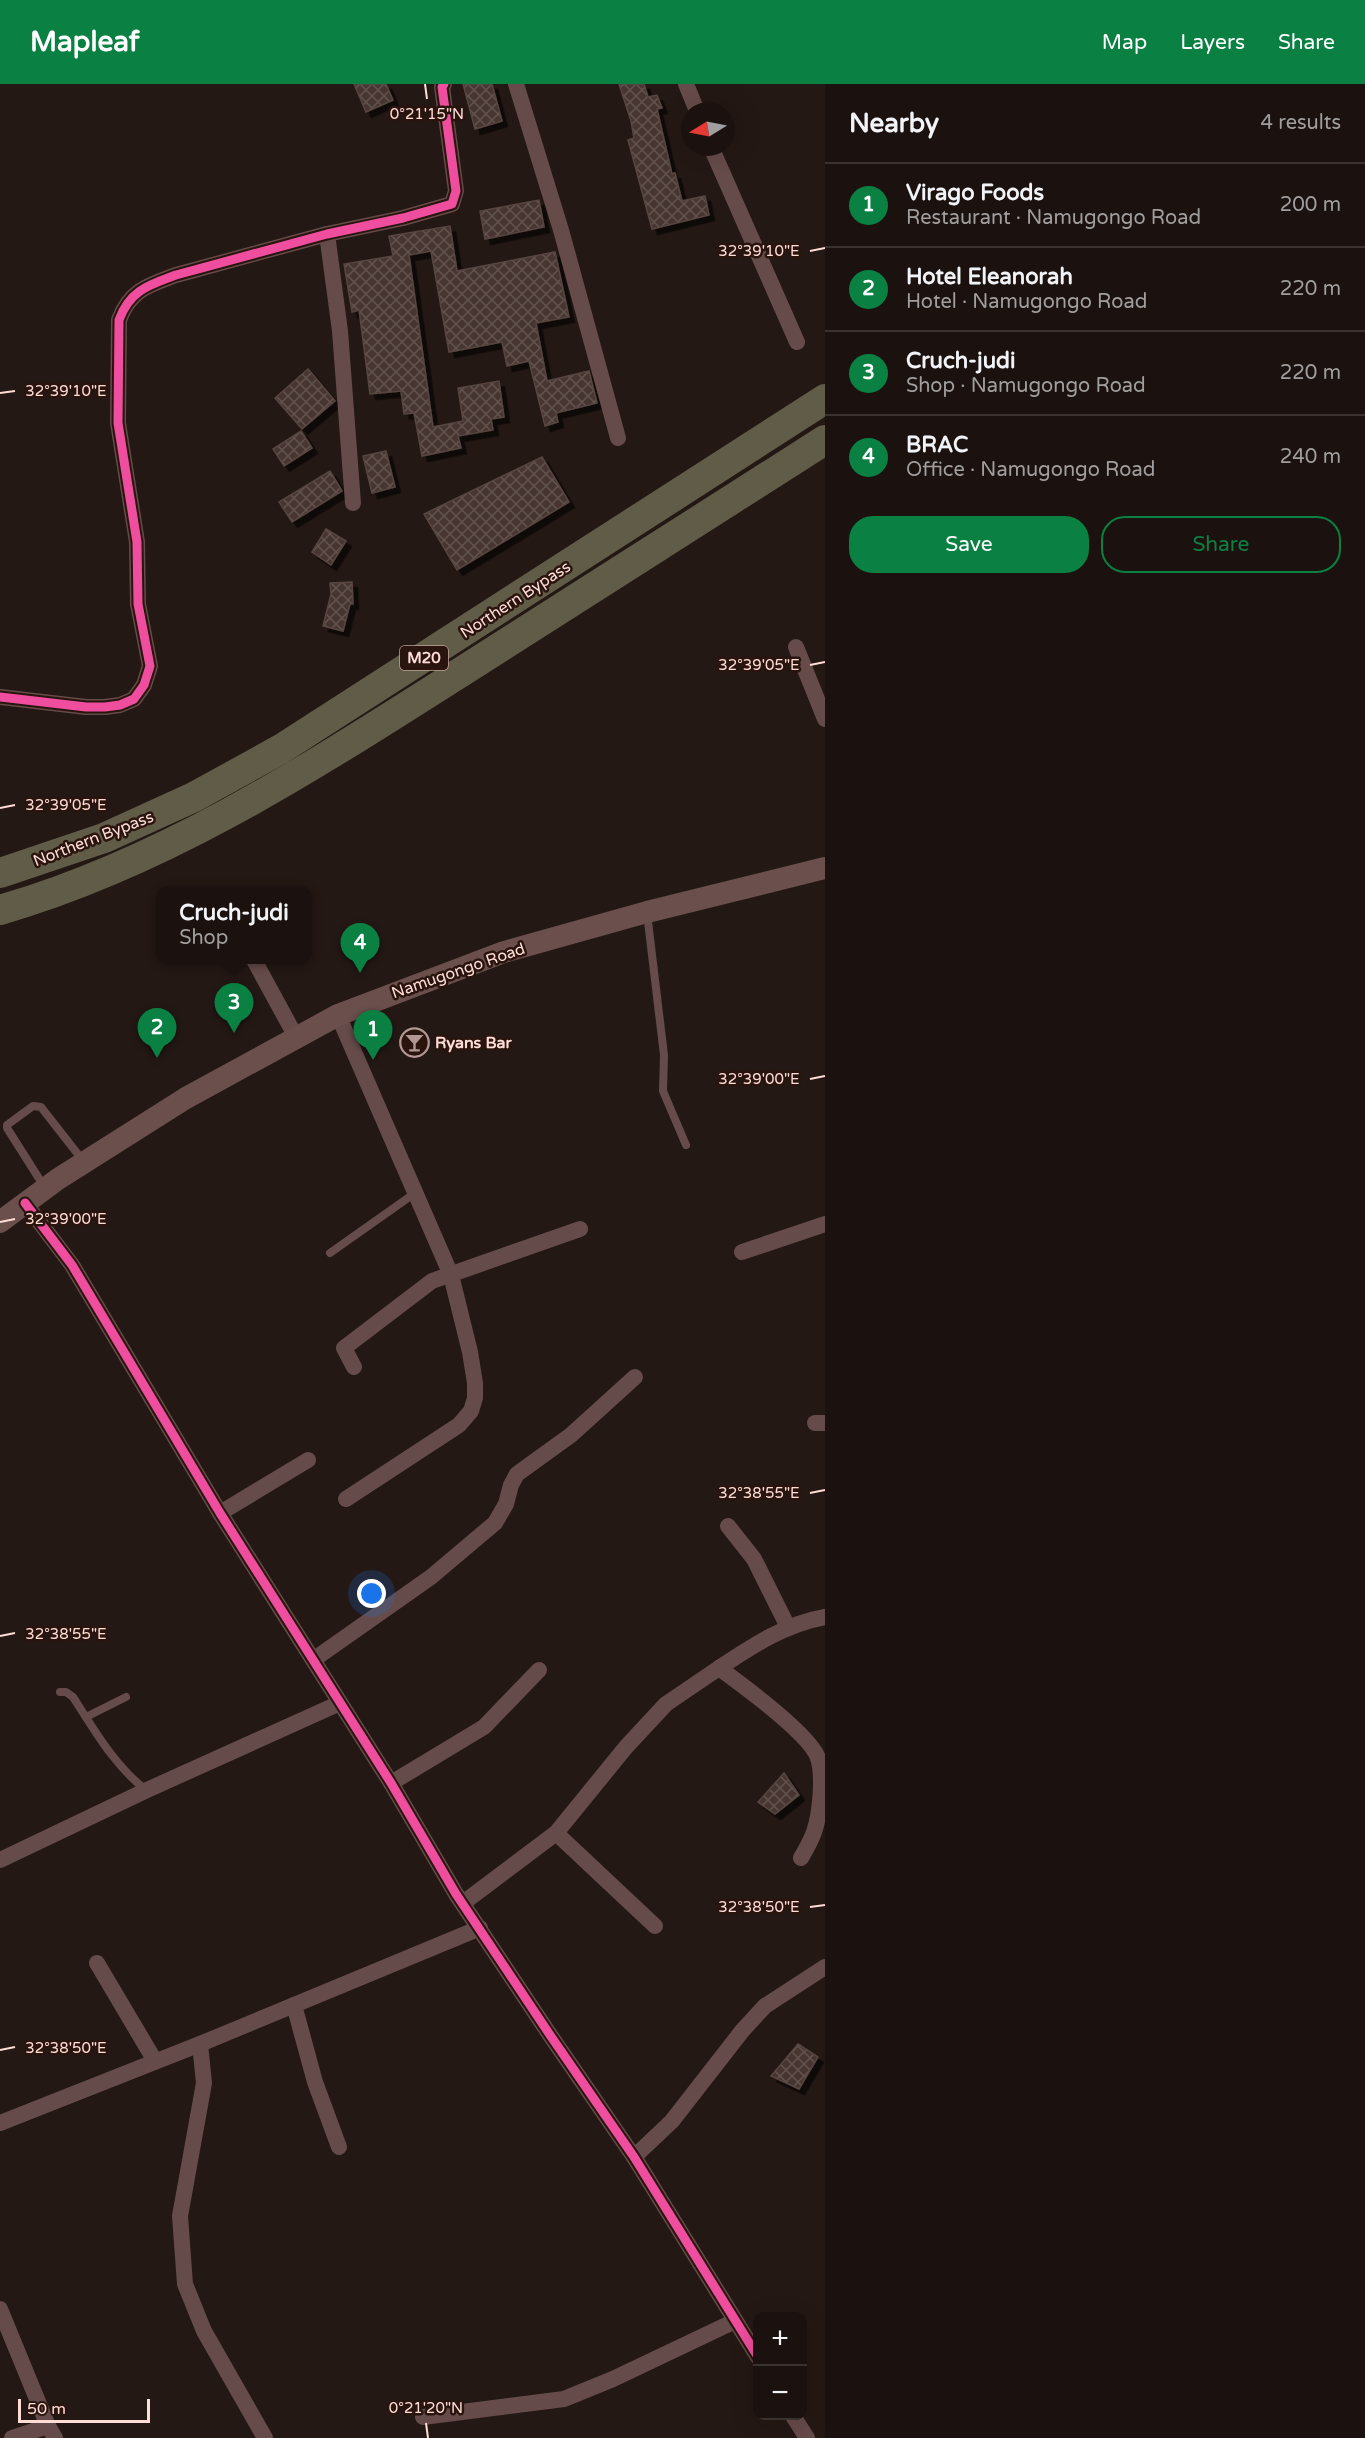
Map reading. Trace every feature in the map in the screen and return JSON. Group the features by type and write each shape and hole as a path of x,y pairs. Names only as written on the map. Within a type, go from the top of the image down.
{"highway":[{"name":"Northern Bypass","path":"0,873 104,838 194,797 281,749 825,399"},
{"name":"Northern Bypass","path":"0,910 32,901 142,857 244,806 392,716 825,440"}],"main road":[{"name":"Namugongo Road","path":"0,1222 84,1162 186,1098 338,1015 504,952 647,912 825,868"}],"street":[{"path":"0,697 86,707 105,707 120,705 134,699 144,685 150,666 138,604 137,542 117,408 119,320 131,297 156,282 176,275 327,234 403,218 452,204 456,191 442,87 444,84"},
{"path":"516,84 561,230 618,438"},
{"path":"686,84 693,102"},
{"path":"715,156 798,342"},
{"path":"327,234 340,331 353,503"},
{"path":"796,647 825,719"},
{"path":"256,964 296,1037"},
{"path":"338,1015 451,1275 470,1352 475,1383 475,1398 471,1411 459,1425 346,1499"},
{"path":"25,1203 72,1265 220,1513 391,1783 463,1904 634,2157 753,2349"},
{"path":"742,1252 825,1224"},
{"path":"354,1367 344,1348 432,1281 580,1229"},
{"path":"313,1660 431,1576 495,1523 506,1504 511,1485 517,1474 571,1435 635,1377"},
{"path":"220,1513 308,1460"},
{"path":"728,1526 754,1559 788,1627"},
{"path":"463,1904 556,1833 626,1747 666,1704 761,1640 788,1627 825,1617"},
{"path":"719,1668 758,1697 809,1743 818,1759 819,1810 814,1833 801,1857"},
{"path":"391,1783 484,1727 539,1670"},
{"path":"0,1860 147,1790 340,1703"},
{"path":"556,1833 655,1926"},
{"path":"0,2123 200,2044 480,1928"},
{"path":"97,1963 155,2061"},
{"path":"634,2157 672,2121 742,2031 765,2006 825,1967"},
{"path":"294,2005 315,2082 339,2147"},
{"path":"200,2044 204,2083 180,2216 185,2284 204,2331 265,2438"},
{"path":"0,2309 52,2432 12,2438"},
{"path":"423,2417 564,2399 613,2379 735,2321"},
{"path":"796,2420 807,2438"}],"lane":[{"path":"647,912 664,1055 663,1091 686,1145"},
{"path":"46,1188 7,1128 7,1125 33,1106 41,1107 84,1162"},
{"path":"330,1253 415,1193"},
{"path":"60,1692 66,1692 73,1697 110,1755 129,1777 147,1790"},
{"path":"86,1716 126,1697"}],"building":[{"path":"354,84 386,84 393,100 366,112"},
{"path":"463,84 492,84 502,121 475,129"},
{"path":"619,84 644,84 648,97 657,95 662,108 657,109 672,174 675,173 682,201 705,196 709,215 652,229 628,140 634,138"},
{"path":"539,200 544,227 485,239 480,211"},
{"path":"450,226 457,271 555,252 569,317 536,323 547,381 589,371 597,403 556,413 558,422 545,426 529,361 507,366 502,342 449,352 431,251 409,255 433,427 463,421 458,388 499,381 504,417 491,419 493,430 458,436 461,448 422,456 414,413 404,414 401,391 370,394 359,310 352,312 344,264 393,256 389,236"},
{"path":"308,369 335,401 302,429 275,398"},
{"path":"301,431 312,448 284,466 273,449"},
{"path":"386,451 395,487 372,493 363,456"},
{"path":"542,457 569,502 457,570 424,514"},
{"path":"330,471 342,491 292,522 279,502"},
{"path":"326,529 346,541 331,565 312,552"},
{"path":"352,582 353,604 350,604 343,631 323,626 331,594 330,583"},
{"path":"784,1773 799,1795 775,1814 758,1802"},
{"path":"798,2044 818,2057 799,2089 771,2076"}],"cycle path":[{"path":"0,697 86,707 105,707 120,705 134,699 144,685 150,666 138,604 137,542 118,423 119,320 129,302 142,290 176,275 327,234 403,218 452,204 456,191 442,87 444,84"},
{"path":"25,1203 72,1265 220,1513 391,1783 456,1894 634,2157 753,2349"}],"place":[{"name":"BRAC","path":"360,973"},
{"name":"Cruch-judi","path":"234,1033"},
{"name":"Ryans Bar","path":"414,1042"},
{"name":"Hotel Eleanorah","path":"157,1058"},
{"name":"Virago Foods","path":"373,1060"}]}
